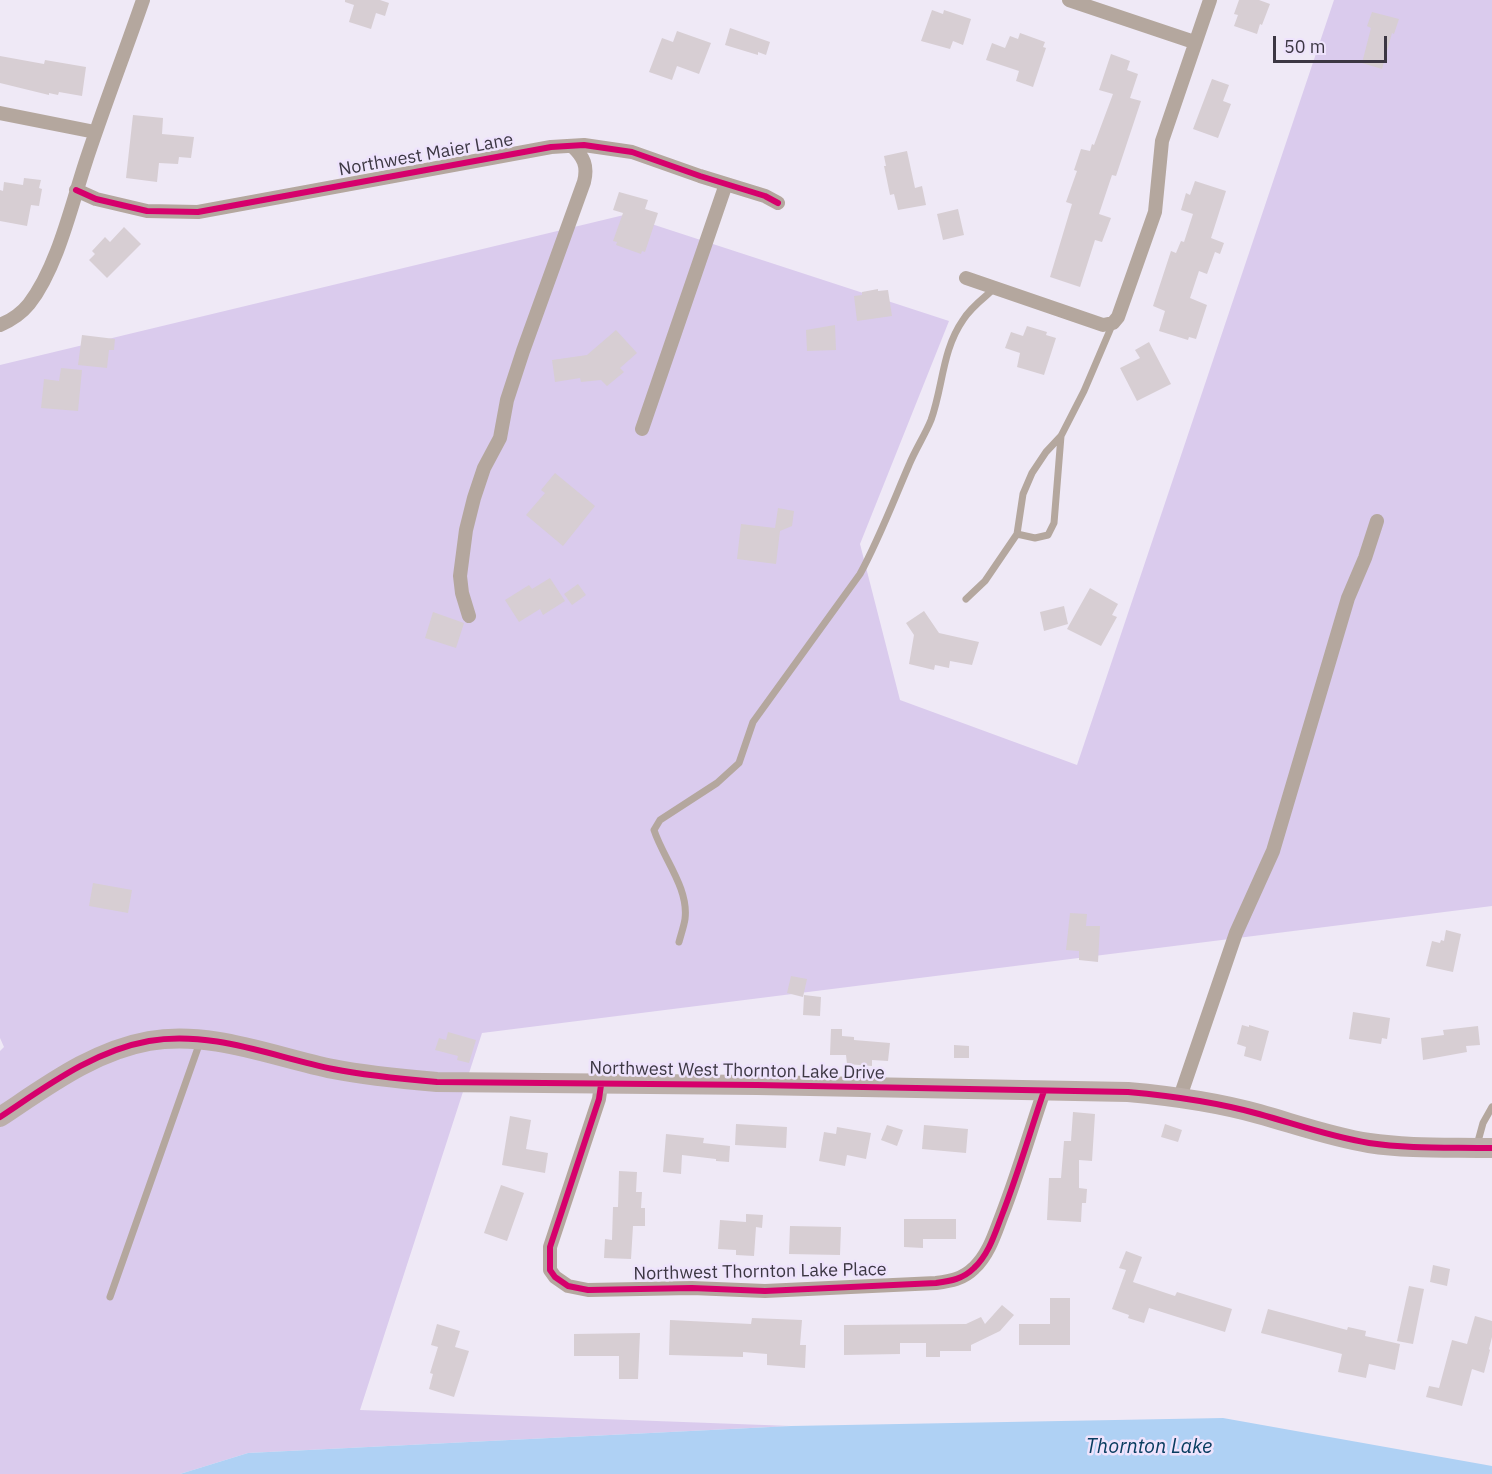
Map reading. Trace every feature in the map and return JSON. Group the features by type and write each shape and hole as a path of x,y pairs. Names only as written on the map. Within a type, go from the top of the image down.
{"street":[{"path":"0,325 15,318 29,304 38,290 60,239 95,132 143,0"},
{"path":"1069,0 1194,42"},
{"path":"966,278 1103,325 1113,323 1121,313 1155,212 1162,141 1210,0"},
{"path":"0,113 95,132"},
{"path":"469,616 460,576 466,530 484,468 500,438 507,400 523,351 584,182 586,165 583,157 572,146"},
{"name":"Northwest Maier Lane","path":"76,190 96,199 147,211 198,212 551,147 599,146 632,152 765,196 778,203"},
{"path":"642,429 726,184"},
{"path":"1180,1097 1236,933 1274,851 1348,598 1365,558 1377,521"},
{"name":"Northwest West Thornton Lake Drive","path":"0,1117 87,1062 115,1050 157,1040 201,1040 236,1045 334,1069 392,1079 437,1082 1128,1092 1180,1097 1257,1113 1311,1130 1369,1143 1484,1148"},
{"name":"Northwest Thornton Lake Place","path":"601,1085 599,1099 550,1247 550,1270 555,1277 568,1286 588,1290 692,1288 765,1291 936,1283 960,1278 968,1274 982,1260 991,1244 1044,1090"}],"lane":[{"path":"679,942 686,918 684,900 654,830 660,820 717,783 739,763 753,722 860,574 873,551 937,404 947,352 954,334 972,309 996,288"},
{"path":"966,599 985,581 1017,534 1023,494 1032,473 1046,452 1061,436 1084,391 1113,323"},
{"path":"1017,534 1035,538 1048,535 1054,523 1061,436"},
{"path":"110,1297 201,1040"},
{"path":"1484,1148 1483,1123 1492,1107"}],"shaded area":[{"path":"1334,0 1492,0 1492,906 482,1033 360,1410 791,1426 248,1453 180,1474 0,1474 0,1051 4,1047 0,1038 0,365 624,215 949,321 860,544 900,700 1077,765"}],"water":[{"name":"Thornton Lake","path":"1223,1418 1492,1466 1492,1474 180,1474 248,1453 791,1426"}],"building":[{"path":"345,0 380,0 389,3 385,16 376,13 371,29 349,22 354,5"},
{"path":"1239,0 1259,0 1270,4 1257,34 1234,26 1238,15 1234,14"},
{"path":"932,10 943,14 944,10 971,19 963,45 953,41 950,49 921,41"},
{"path":"1372,12 1399,19 1394,34 1392,33 1382,69 1362,63 1371,28 1367,26"},
{"path":"730,28 770,42 766,55 758,52 758,55 725,45"},
{"path":"677,31 711,43 699,74 677,66 672,80 649,72 662,38 673,42"},
{"path":"1020,33 1045,42 1043,47 1046,48 1033,87 1016,81 1019,71 986,60 992,43 1005,48 1010,36 1018,39"},
{"path":"1111,54 1130,61 1127,70 1138,74 1130,98 1141,101 1116,176 1112,175 1099,214 1111,218 1102,242 1095,240 1080,287 1050,277 1072,204 1066,202 1077,171 1074,170 1081,149 1090,151 1092,144 1094,145 1113,94 1099,90"},
{"path":"0,56 44,64 45,60 86,67 82,96 59,92 58,95 49,93 49,95 0,83"},
{"path":"1212,79 1229,85 1223,101 1231,104 1218,138 1193,129"},
{"path":"133,115 163,118 162,134 194,137 191,158 179,157 178,164 159,163 157,182 126,178"},
{"path":"907,151 915,188 922,186 926,205 898,210 894,194 890,195 884,156"},
{"path":"24,178 41,180 39,206 31,205 27,226 0,221 0,190 3,191 4,182 23,185"},
{"path":"1195,181 1226,191 1211,238 1224,243 1220,254 1215,252 1207,274 1199,271 1190,298 1207,305 1196,339 1189,337 1188,340 1159,331 1165,311 1153,306 1171,251 1176,253 1181,241 1184,242 1193,214 1181,210 1186,193 1190,195"},
{"path":"619,192 648,200 645,209 658,213 645,252 642,251 641,254 616,245 617,242 613,241 623,213 613,210"},
{"path":"958,209 964,235 943,240 937,214"},
{"path":"124,227 141,244 107,278 89,260 95,254 92,251 105,237 110,242"},
{"path":"878,289 878,291 888,290 892,316 857,321 854,296"},
{"path":"835,325 836,350 807,351 806,330"},
{"path":"1027,326 1047,332 1046,335 1056,338 1044,375 1017,367 1020,353 1005,348 1011,332 1023,336"},
{"path":"616,330 637,353 620,368 624,372 607,386 601,380 581,382 580,378 555,382 552,360 587,355"},
{"path":"82,335 115,339 114,350 109,350 107,368 78,365"},
{"path":"1149,342 1171,384 1137,401 1120,368 1140,358 1135,350"},
{"path":"61,368 82,370 78,411 41,408 44,379 59,381"},
{"path":"555,473 595,506 563,546 526,515 545,493 541,490"},
{"path":"778,508 794,511 792,526 780,531 776,564 737,559 741,524 775,528"},
{"path":"550,578 565,601 543,615 540,609 519,622 505,600 529,585 532,589"},
{"path":"578,584 586,595 572,605 564,594"},
{"path":"1090,588 1118,604 1112,615 1117,617 1101,646 1067,629"},
{"path":"1064,606 1068,624 1044,631 1040,612"},
{"path":"924,611 939,633 979,642 972,665 950,661 949,668 935,665 934,670 909,664 914,635 906,623"},
{"path":"433,612 464,623 456,648 425,638"},
{"path":"93,883 132,890 128,913 89,906"},
{"path":"1070,913 1087,914 1086,926 1100,926 1098,962 1079,960 1079,951 1066,950"},
{"path":"1446,930 1461,934 1453,972 1426,966 1432,941 1440,943 1441,940 1444,941"},
{"path":"791,976 807,979 803,997 787,993"},
{"path":"804,995 821,997 820,1016 803,1015"},
{"path":"1353,1012 1390,1018 1387,1039 1382,1038 1381,1044 1349,1039"},
{"path":"1242,1025 1269,1031 1261,1061 1244,1056 1246,1047 1237,1044"},
{"path":"1478,1026 1480,1045 1466,1046 1467,1052 1423,1060 1421,1038 1444,1035 1443,1030"},
{"path":"831,1029 842,1029 842,1036 854,1037 854,1040 890,1043 888,1061 872,1060 872,1066 847,1064 846,1055 830,1055"},
{"path":"448,1032 476,1040 469,1063 457,1060 458,1056 435,1050 439,1038 446,1040"},
{"path":"954,1045 969,1046 969,1058 954,1058"},
{"path":"1073,1112 1095,1114 1092,1161 1079,1160 1079,1188 1087,1189 1086,1203 1082,1203 1081,1222 1047,1220 1049,1178 1061,1178 1064,1141 1071,1141"},
{"path":"510,1116 531,1120 526,1149 548,1153 545,1173 502,1165"},
{"path":"736,1124 787,1127 786,1148 735,1145"},
{"path":"1165,1124 1182,1130 1178,1142 1161,1137"},
{"path":"887,1125 903,1130 897,1146 881,1140"},
{"path":"924,1125 968,1129 966,1153 922,1149"},
{"path":"837,1127 871,1133 866,1159 847,1155 845,1166 819,1161 824,1132 836,1134"},
{"path":"666,1134 704,1138 703,1143 730,1146 729,1162 682,1155 681,1174 663,1172"},
{"path":"619,1171 637,1172 636,1192 642,1192 641,1208 645,1208 645,1226 633,1226 631,1259 604,1258 605,1239 612,1240 613,1207 618,1207"},
{"path":"501,1185 524,1193 507,1241 484,1233"},
{"path":"746,1214 763,1215 762,1228 756,1227 754,1256 736,1255 736,1250 718,1249 720,1220 746,1222"},
{"path":"904,1219 956,1219 956,1239 923,1239 923,1248 904,1247"},
{"path":"790,1226 841,1227 840,1255 789,1254"},
{"path":"1126,1251 1142,1257 1133,1282 1175,1296 1177,1292 1232,1309 1225,1332 1149,1308 1144,1323 1128,1318 1129,1315 1112,1309 1126,1270 1119,1268"},
{"path":"1433,1265 1450,1269 1447,1286 1430,1282"},
{"path":"1409,1286 1424,1289 1413,1344 1397,1341"},
{"path":"1050,1298 1070,1298 1070,1345 1019,1345 1019,1324 1050,1324"},
{"path":"1002,1305 1014,1315 1000,1331 971,1345 971,1351 940,1351 940,1357 926,1357 926,1343 900,1343 900,1354 844,1355 844,1325 966,1324 981,1317 985,1324"},
{"path":"1268,1309 1347,1330 1348,1327 1366,1331 1365,1336 1400,1344 1395,1370 1369,1364 1366,1378 1338,1372 1342,1354 1261,1333"},
{"path":"1475,1316 1492,1321 1490,1350 1484,1373 1472,1369 1462,1406 1426,1397 1429,1386 1439,1388 1452,1340 1467,1344"},
{"path":"752,1318 802,1320 800,1345 806,1345 805,1368 767,1365 767,1354 743,1352 743,1357 669,1355 670,1320 751,1324"},
{"path":"437,1324 460,1331 455,1347 469,1351 454,1397 429,1389 433,1374 430,1373 438,1347 431,1345"},
{"path":"640,1333 638,1379 619,1379 619,1356 574,1356 574,1334"}],"cycle path":[{"path":"76,190 96,199 147,211 198,212 551,147 584,145 632,152 765,196 778,203"},
{"path":"0,1117 71,1071 109,1053 149,1041 196,1039 242,1046 346,1071 437,1082 1128,1092 1227,1106 1327,1134 1369,1143 1415,1147 1492,1148"},
{"path":"601,1085 599,1099 550,1247 550,1270 555,1277 568,1286 588,1290 692,1288 765,1291 936,1283 961,1277 970,1272 979,1262 991,1243 1044,1091"}]}
